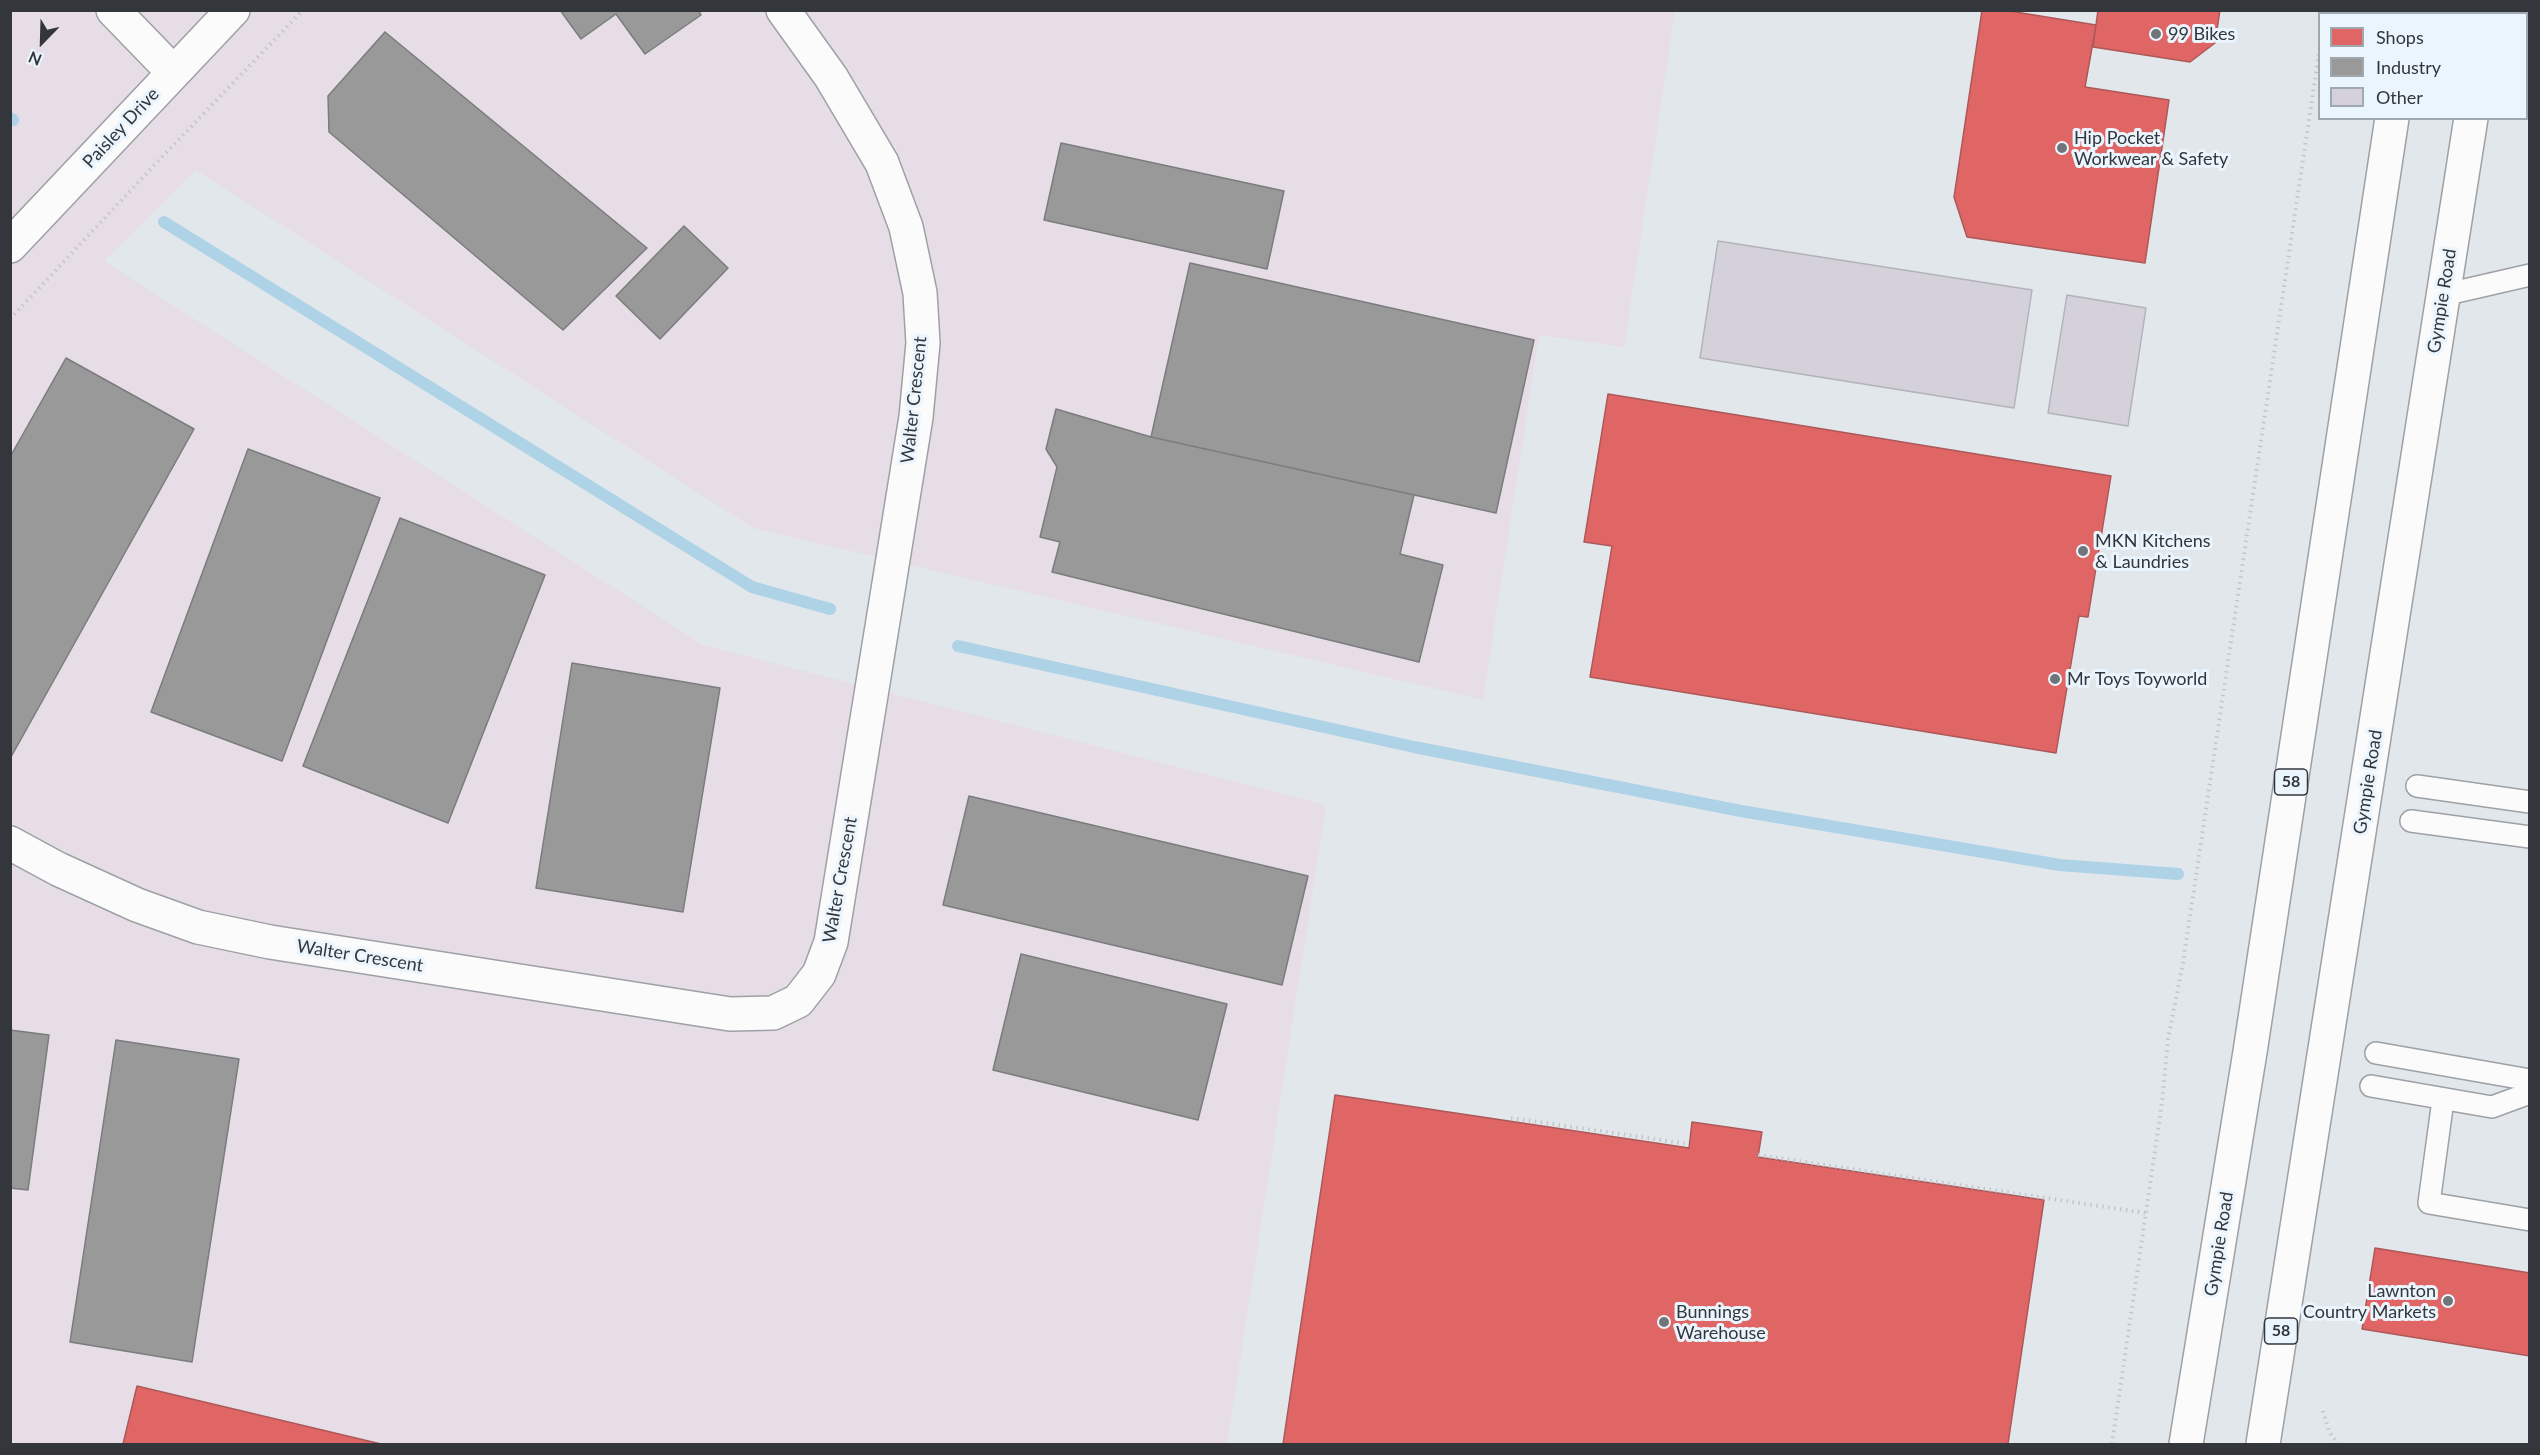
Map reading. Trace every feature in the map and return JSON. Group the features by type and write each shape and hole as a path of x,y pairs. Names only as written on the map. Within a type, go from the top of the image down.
{"main road":[{"path":"112,10 173,72"},
{"name":"Paisley Drive","path":"10,246 233,10"},
{"name":"Walter Crescent","path":"10,843 58,869 137,904 198,927 270,942 730,1014 773,1013 798,1001 819,974 831,942 916,417 923,343 920,293 906,227 882,163 831,77 783,10"},
{"name":"Gympie Road","path":"2186,1444 2250,1052 2392,120"},
{"name":"Gympie Road","path":"2263,1444 2471,120"}],"lane":[{"path":"2443,295 2529,275"},
{"path":"2416,786 2529,802"},
{"path":"2411,821 2529,837"},
{"path":"2376,1053 2529,1080"},
{"path":"2371,1086 2492,1107 2529,1093"},
{"path":"2443,1100 2429,1203 2529,1221"}],"path":[{"path":"10,319 303,10"},
{"path":"2112,1444 2162,1103 2168,1039 2183,963 2318,53"},
{"path":"1511,1118 1689,1144"},
{"path":"1758,1155 2146,1213"},
{"path":"2323,1411 2330,1431 2338,1444"}],"shaded area":[{"path":"10,11 1675,11 1624,347 1539,335 1483,700 753,528 196,170 104,261 703,645 1326,805 1227,1444 11,1444"}],"building: Shops":[{"name":"Hip Pocket Workwear & Safety","path":"1982,10 2003,10 2096,25 2085,87 2169,100 2145,263 1967,237 1954,197"},
{"name":"99 Bikes","path":"2098,10 2220,10 2215,43 2190,62 2093,47"},
{"path":"1608,394 2111,476 2088,617 2079,616 2056,753 1590,677 1612,546 1584,542"},
{"name":"Bunnings Warehouse","path":"1335,1095 1689,1148 1692,1122 1762,1132 1758,1157 2044,1200 2008,1444 1283,1444"},
{"name":"Lawnton Country Markets","path":"2375,1248 2530,1273 2530,1356 2362,1329"},
{"path":"137,1386 381,1444 123,1444"}],"building: Industry":[{"path":"560,10 698,10 701,15 645,54 616,14 581,39"},
{"path":"385,32 647,248 563,330 329,132 328,96"},
{"path":"1061,143 1284,191 1267,269 1044,220"},
{"path":"684,226 728,268 660,339 616,296"},
{"path":"1190,263 1534,340 1496,513 1151,437"},
{"path":"66,358 194,429 11,757 10,457"},
{"path":"1056,409 1151,437 1414,495 1400,554 1443,565 1419,662 1052,572 1060,542 1040,537 1057,467 1046,449"},
{"path":"248,449 380,498 282,761 151,712"},
{"path":"400,518 545,575 448,823 303,766"},
{"path":"572,663 720,688 683,912 536,888"},
{"path":"969,796 1308,876 1282,985 943,905"},
{"path":"1021,954 1227,1004 1198,1120 993,1070"},
{"path":"10,1030 49,1035 28,1190 10,1188"},
{"path":"116,1040 239,1059 192,1362 70,1342"}],"building: Other":[{"path":"1718,241 2032,290 2014,408 1700,358"},
{"path":"2067,295 2146,308 2128,426 2048,413"}],"waterway":[{"path":"164,222 752,587 830,609"},
{"path":"958,646 1414,747 1741,811 2060,865 2178,874"}],"place":[{"name":"99 Bikes","path":"2156,34"},
{"name":"Hip Pocket Workwear & Safety","path":"2062,148"},
{"name":"MKN Kitchens & Laundries","path":"2083,551"},
{"name":"Mr Toys Toyworld","path":"2055,679"},
{"name":"Lawnton Country Markets","path":"2448,1301"},
{"name":"Bunnings Warehouse","path":"1664,1322"}]}
